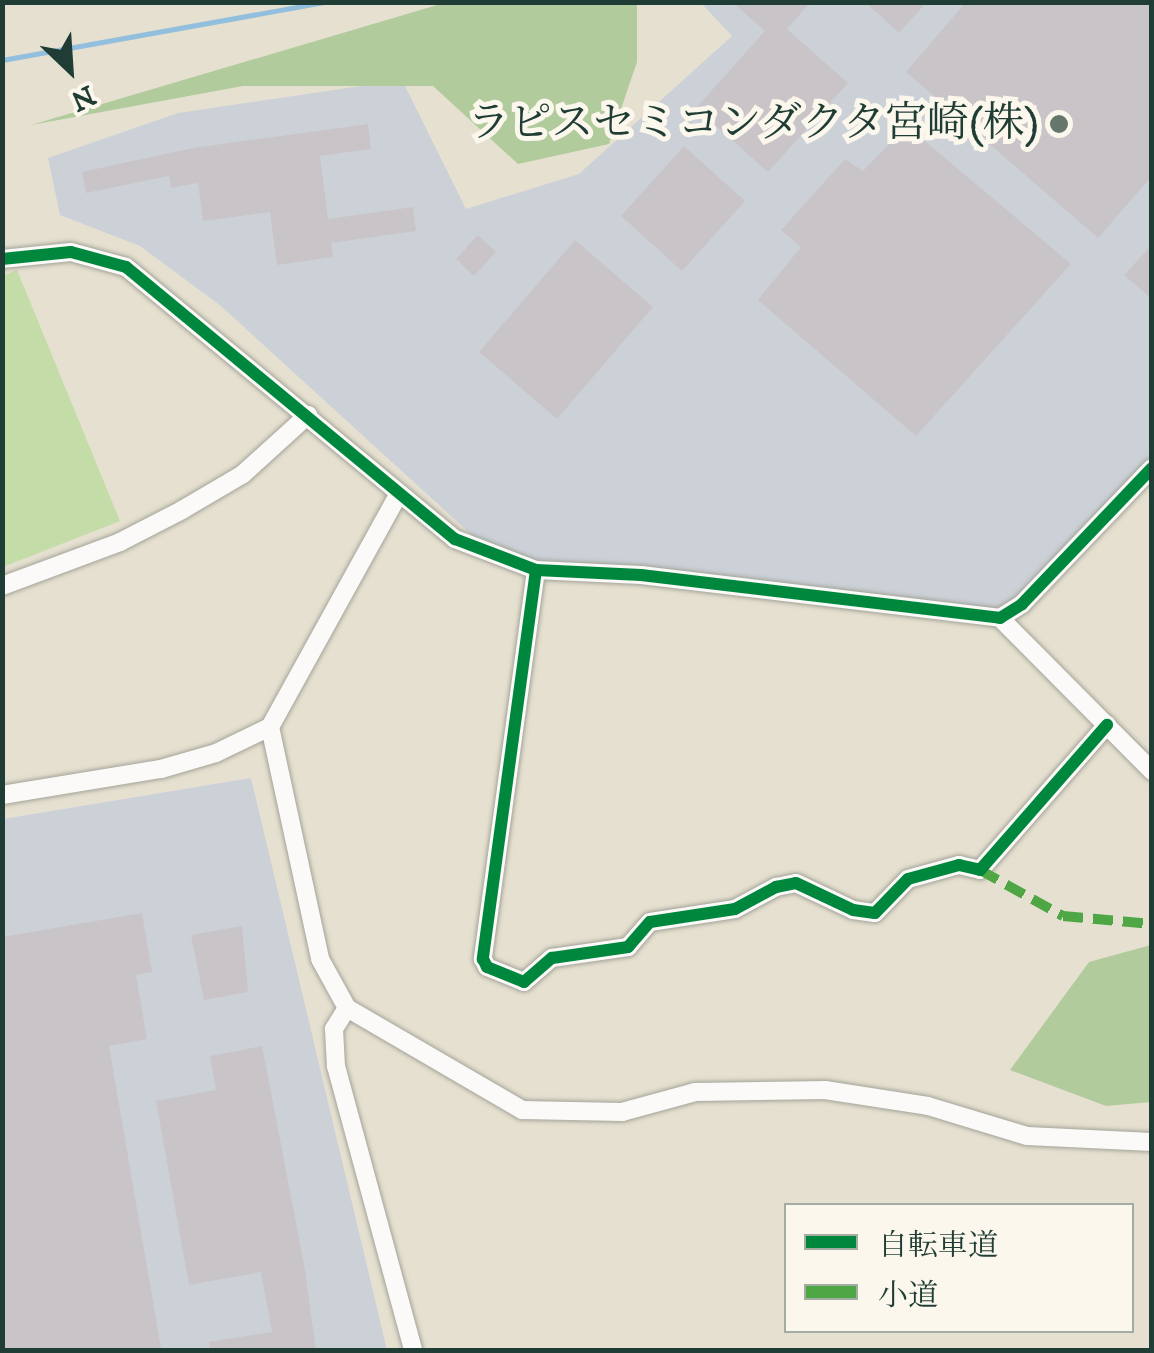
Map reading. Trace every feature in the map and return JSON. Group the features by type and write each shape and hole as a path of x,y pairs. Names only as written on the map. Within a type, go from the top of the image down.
{"street":[{"path":"2,259 70,252 126,267 399,493 480,554 536,570 641,574 1000,618 1152,771"},
{"path":"2,586 120,542 182,510 244,474 308,415"},
{"path":"1000,618 1022,604 1152,468"},
{"path":"2,795 161,769 216,753 270,727 399,493"},
{"path":"536,570 483,959 488,968 524,982 552,958 628,947 650,922 735,909 776,887 796,883 853,910 875,912 908,879 959,865 980,870 1107,725"},
{"path":"270,727 320,959 348,1008 522,1110 622,1112 695,1092 825,1090 928,1106 1027,1136 1152,1142"},
{"path":"348,1008 334,1030 336,1066 414,1350"}],"shaded area":[{"path":"701,3 1151,3 1151,464 997,622 497,558 221,306 140,246 60,215 48,158 178,113 402,80 466,209 579,174 732,36"},
{"path":"251,778 387,1350 3,1350 3,819"}],"green space":[{"path":"444,3 637,3 637,62 609,144 518,164 433,86 243,86 31,125"},
{"path":"17,270 120,521 3,567 3,276"},
{"path":"1151,945 1151,1102 1106,1106 1010,1070 1089,962"}],"building":[{"path":"732,2 811,2 787,29 848,83 768,172 696,108 765,31"},
{"path":"865,2 927,2 899,33"},
{"name":"ラピスセミコンダクタ宮崎(株)","path":"966,2 1152,2 1152,176 1098,238 906,72"},
{"path":"368,124 371,149 320,156 328,219 413,207 416,231 331,243 333,257 277,265 270,212 203,221 198,183 171,188 169,176 86,193 82,172 193,148"},
{"path":"907,126 1071,264 916,436 758,300 801,247 781,230 845,159 863,171"},
{"path":"684,146 745,201 682,271 621,216"},
{"path":"478,235 496,252 474,276 456,259"},
{"path":"575,240 653,307 557,419 479,352"},
{"path":"1152,245 1152,299 1124,275"},
{"path":"142,913 152,972 136,975 147,1039 109,1046 161,1348 2,1350 2,937"},
{"path":"242,926 248,992 204,1000 191,935"},
{"path":"262,1046 304,1264 316,1350 210,1350 209,1342 272,1332 261,1272 189,1285 156,1101 216,1090 210,1056"}],"waterway":[{"path":"2,60 324,2"}],"marked path":[{"path":"980,870 1063,916 1152,924"}],"cycle path":[{"path":"2,259 71,252 126,267 455,539 536,570 641,575 1000,618 1022,604 1152,468"},
{"path":"536,570 483,959 487,967 524,982 552,958 628,947 650,922 735,909 776,887 796,883 853,910 875,913 908,879 959,865 980,870 1107,725"}],"place":[{"name":"ラピスセミコンダクタ宮崎(株)","path":"1059,124"}]}
